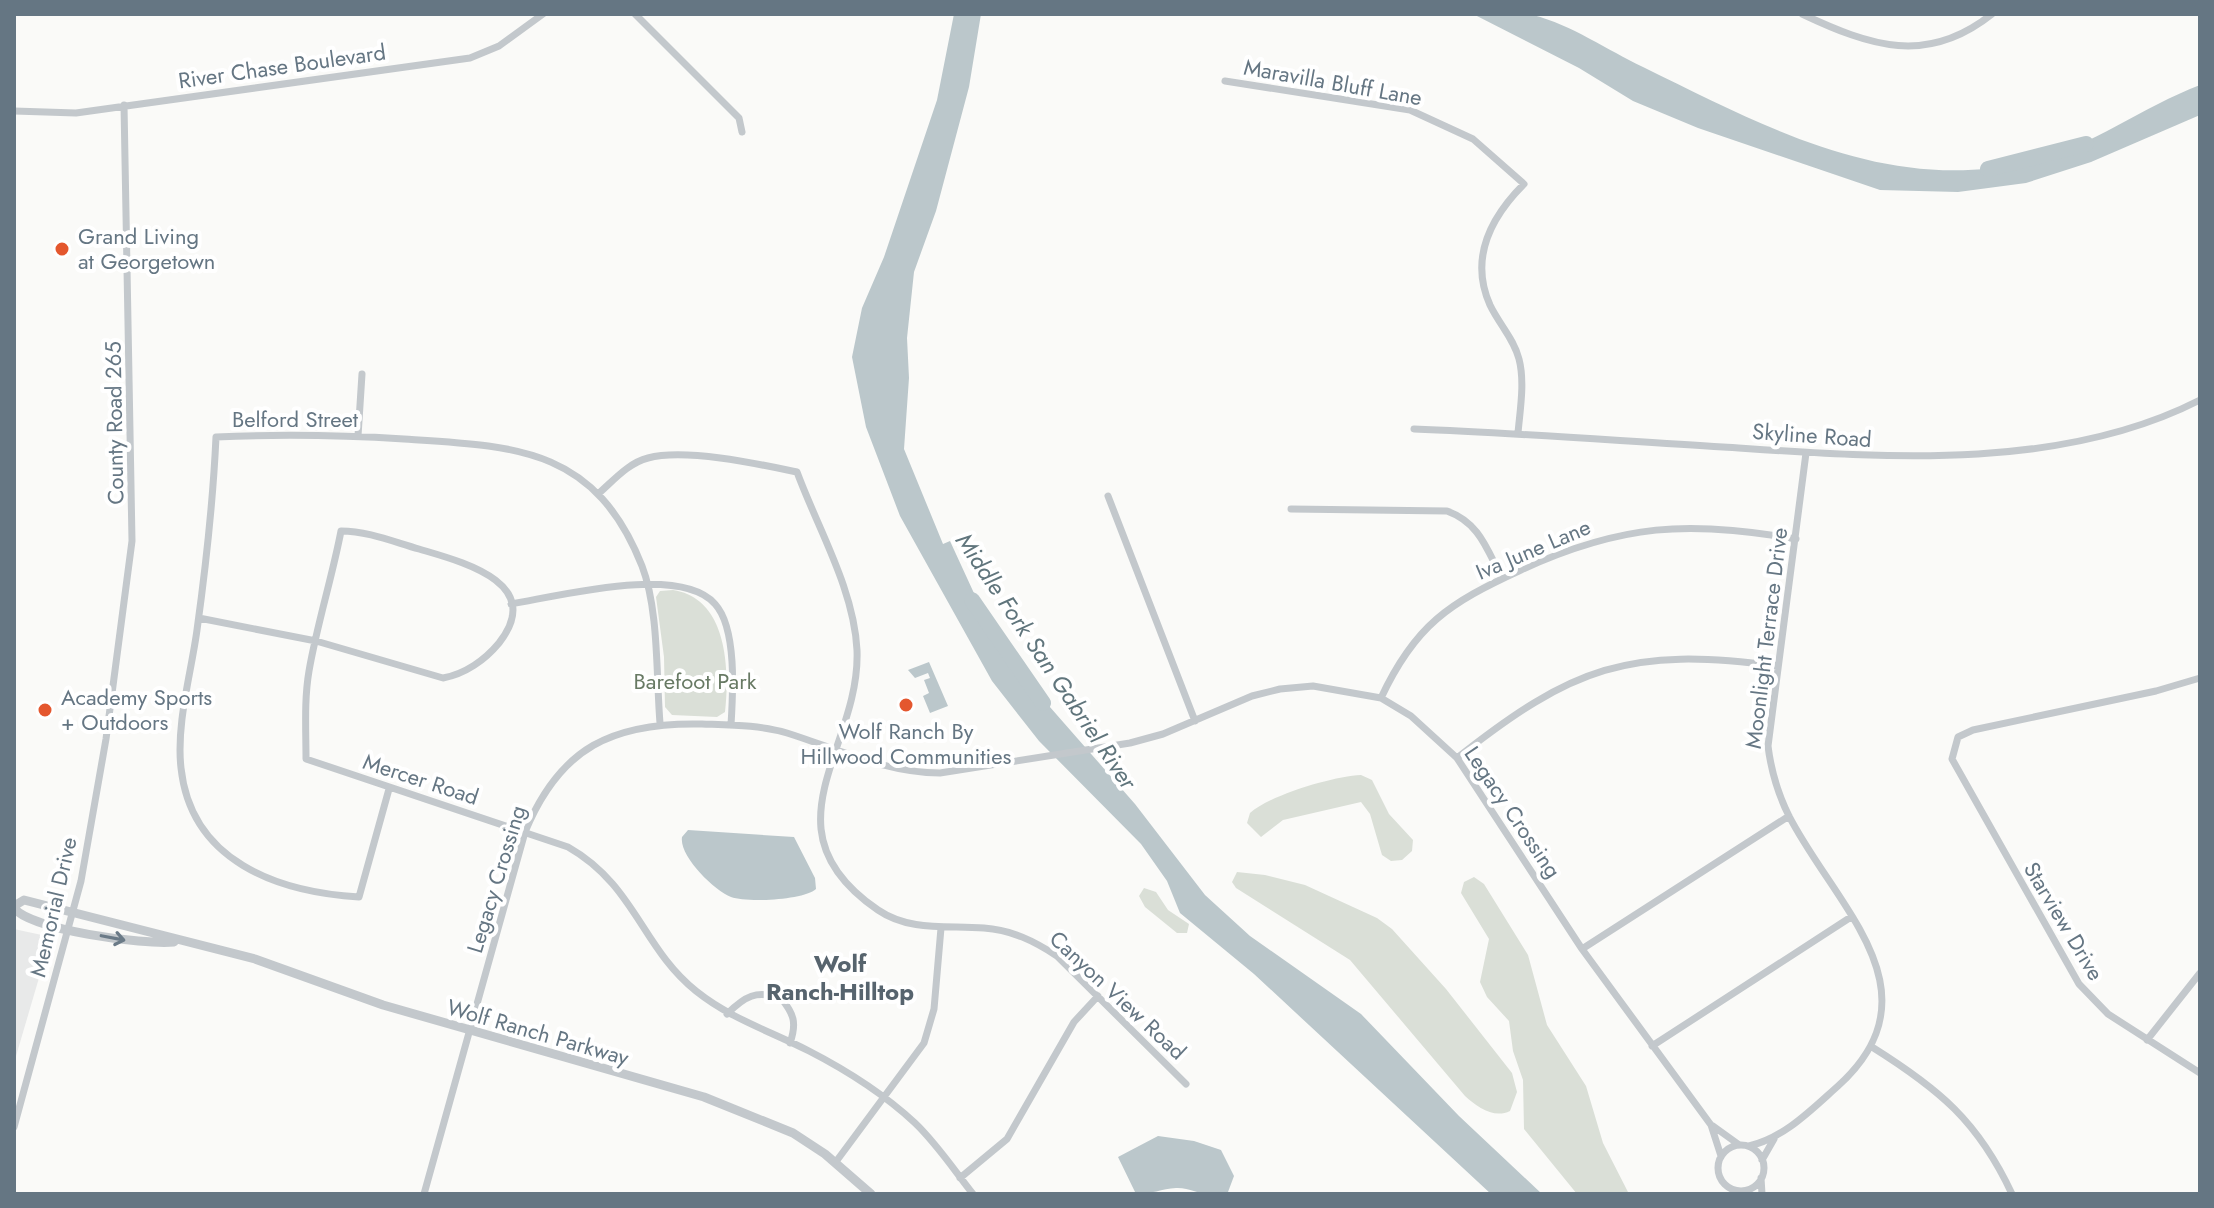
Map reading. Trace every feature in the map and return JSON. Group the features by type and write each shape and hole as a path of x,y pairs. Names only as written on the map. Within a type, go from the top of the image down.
{"street":[{"name":"River Chase Boulevard","path":"14,111 76,113 470,58 499,46 543,14"},
{"path":"635,14 739,118 742,132"},
{"path":"1802,14 1850,36 1903,47 1959,36 1992,14"},
{"name":"Maravilla Bluff Lane","path":"1225,81 1410,110 1471,138 1524,184 1502,206 1488,233 1481,257 1490,305 1520,361 1518,433"},
{"name":"County Road 265","path":"106,739 133,510 124,105"},
{"path":"358,436 362,374"},
{"name":"Skyline Road","path":"1414,429 1518,433 1899,459 2001,452 2108,435 2139,427 2200,400"},
{"name":"Belford Street","path":"389,789 359,897 326,895 251,873 211,843 196,819 185,795 180,744 213,505 216,437 301,433 499,444 547,459 598,494 629,538 647,586 660,723"},
{"name":"Moonlight Terrace Drive","path":"1762,1160 1774,1139 1858,1068 1872,1047 1882,1014 1881,972 1789,816 1771,770 1768,746 1806,453"},
{"name":"Canyon View Road","path":"598,494 635,463 667,455 759,464 797,472 850,606 857,649 851,697 821,801 821,826 835,868 851,888 882,913 908,923 941,928 986,928 1034,941 1057,956 1186,1084"},
{"path":"1108,496 1195,721"},
{"path":"1291,509 1447,511 1460,515 1477,530 1502,578"},
{"name":"Iva June Lane","path":"1381,698 1397,664 1437,615 1502,578 1569,548 1626,533 1709,527 1796,539"},
{"name":"Mercer Road","path":"511,604 500,582 484,570 357,531 341,531 306,691 306,759 568,847 613,879 673,968 694,989 727,1014 790,1043 884,1099 914,1123 973,1194"},
{"path":"199,618 316,641 435,677 459,675 495,648 505,636 510,623 511,604 647,586 686,586 716,605 728,633 733,682 731,725"},
{"path":"1457,758 1510,716 1548,693 1586,675 1620,665 1689,657 1777,666"},
{"name":"Starview Drive","path":"2200,678 2156,691 1973,730 1955,743 1954,766 2079,984 2108,1014 2200,1073"},
{"name":"Legacy Crossing","path":"424,1194 525,832 541,797 580,754 630,728 660,723 731,725 783,732 914,773 940,773 1111,747 1195,721 1252,696 1280,689 1327,687 1381,698 1411,716 1457,758 1582,949 1711,1125 1739,1145 1749,1146"},
{"name":"Memorial Drive","path":"14,1127 73,913 106,739"},
{"path":"1582,949 1789,816"},
{"name":"Wolf Ranch Parkway","path":"177,942 131,942 68,929 21,917 14,907 24,900 155,932 177,942 255,959 383,1005 731,1107 793,1133 871,1194"},
{"path":"1652,1046 1851,917"},
{"path":"835,1163 914,1059 930,1027 941,928"},
{"path":"2147,1040 2200,973"},
{"path":"727,1014 742,999 754,994 781,998 793,1013 796,1025 790,1043"},
{"path":"960,1178 1007,1139 1074,1022 1098,996"},
{"path":"1872,1047 1921,1078 1966,1117 1987,1146 2012,1194"},
{"name":"Legacy Crossing","path":"1711,1125 1721,1156 1720,1177 1731,1188 1745,1192 1761,1178"},
{"name":"Moonlight Terrace Drive","path":"1749,1146 1774,1139"},
{"path":"1721,1156 1739,1145"},
{"path":"1749,1146 1762,1160 1762,1194"}],"shaded area":[{"path":"1519,13 1547,19 1781,132 1876,162 1926,169 1976,170 2051,156 2200,85 2200,115 2091,162 2026,183 1958,192 1880,190 1698,128 1633,101 1579,68 1473,14"},
{"path":"954,14 981,14 969,87 936,211 914,272 907,338 909,378 904,449 943,544 950,541 990,628 1021,674 1135,804 1205,895 1250,936 1361,1014 1459,1116 1542,1194 1491,1194 1254,974 1180,913 1167,881 1141,844 1039,741 992,681 900,516 866,427 852,357 862,308 884,257 937,100"},
{"path":"929,662 948,706 930,713 923,696 929,693 924,680 930,678 928,673 915,678 908,670"},
{"path":"688,830 794,837 815,878 816,889 800,896 775,899 731,897 707,880 686,853 682,837"},
{"path":"14,929 51,937 14,1063"},
{"path":"1158,1136 1194,1141 1221,1150 1234,1176 1228,1192 1212,1195 1176,1188 1136,1194 1118,1157"}],"green space":[{"name":"Barefoot Park","path":"673,590 691,596 705,606 721,638 727,676 725,712 717,717 672,715 665,707 664,657 656,597 660,591"},
{"path":"1361,775 1372,780 1389,814 1413,840 1412,851 1402,860 1391,861 1382,855 1370,814 1361,802 1283,820 1261,837 1247,823 1250,813 1259,806 1287,793"},
{"path":"1237,872 1305,885 1377,918 1392,929 1446,989 1512,1073 1517,1092 1510,1111 1492,1113 1465,1096 1350,960 1236,888 1232,882"},
{"path":"1474,877 1484,884 1528,955 1547,1025 1586,1086 1603,1143 1629,1194 1577,1194 1524,1129 1523,1080 1513,1051 1509,1021 1487,997 1480,982 1489,939 1461,893 1464,882"},
{"path":"1144,888 1156,892 1168,910 1189,924 1187,933 1177,933 1145,907 1139,896"}],"waterway":[{"name":"Middle Fork San Gabriel River","path":"1988,169 2086,144"},
{"name":"Middle Fork San Gabriel River","path":"972,600 1043,703"}],"place":[{"name":"Grand Living at Georgetown","path":"62,249"},
{"name":"Wolf Ranch By Hillwood Communities","path":"906,705"},
{"name":"Academy Sports + Outdoors","path":"45,710"}],"district":[{"name":"Wolf Ranch-Hilltop","path":"840,978"}]}
